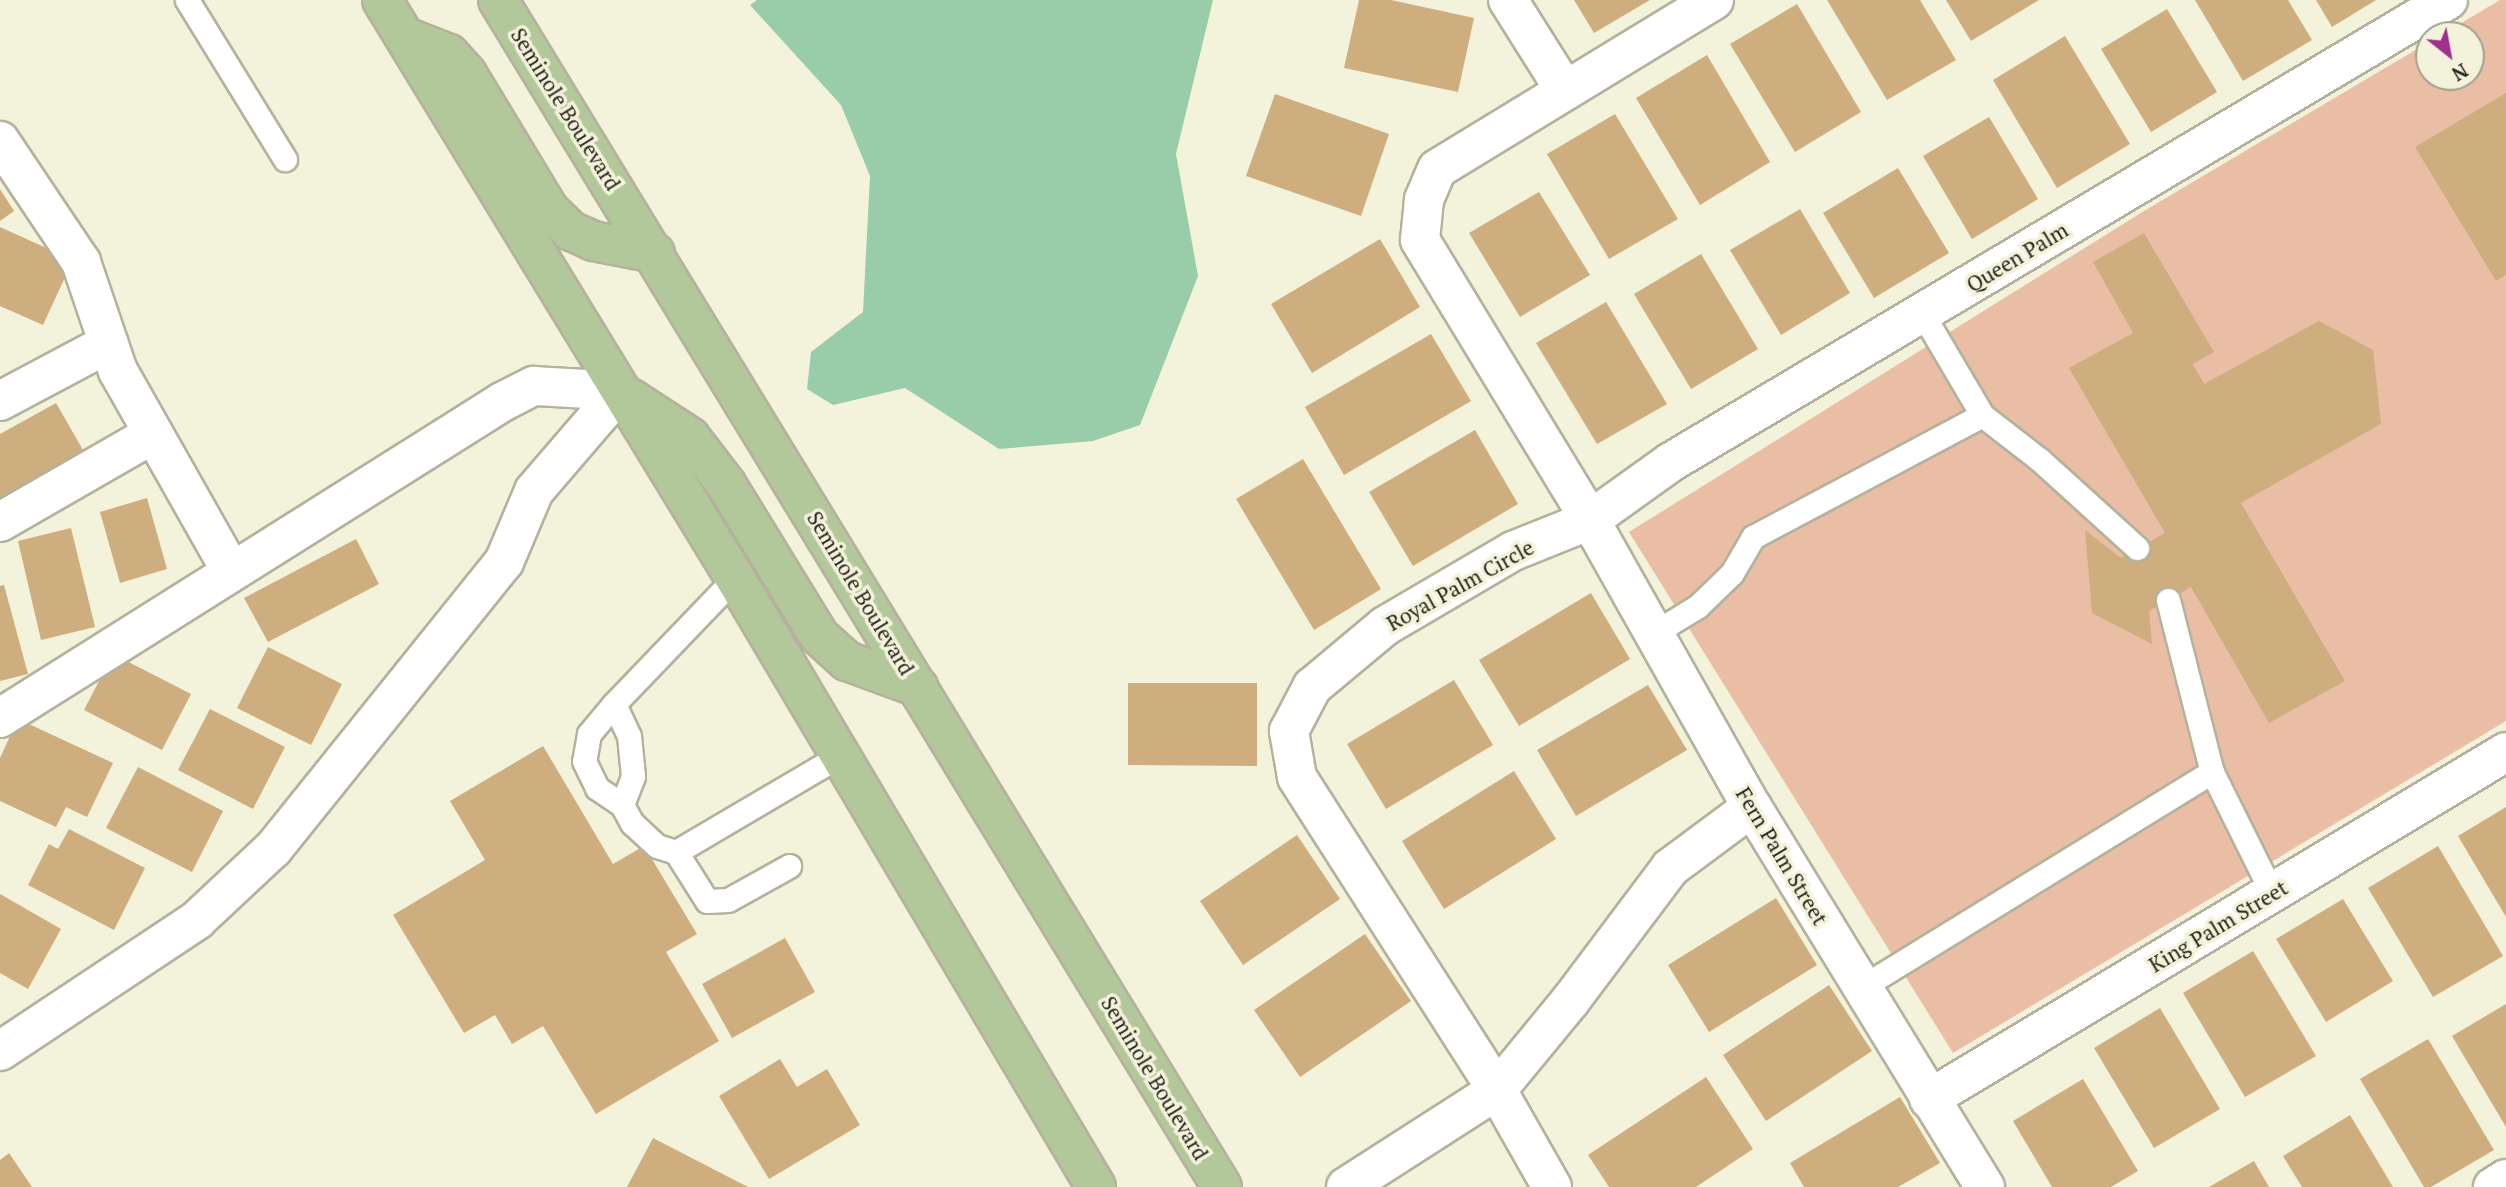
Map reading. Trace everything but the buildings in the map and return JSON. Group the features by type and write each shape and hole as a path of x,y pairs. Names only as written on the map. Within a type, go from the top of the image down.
{"main road":[{"path":"382,0 408,38 489,182 735,578 1083,1183"},
{"name":"Seminole Boulevard","path":"498,0 655,253 1222,1187"},
{"path":"408,38 449,54 467,74 549,210 571,231 593,241 655,253"},
{"path":"620,391 690,438 726,484 819,635 847,662 918,687"}],"street":[{"path":"1508,0 1564,89"},
{"path":"1590,520 1420,240 1424,200 1437,169 1564,89 1714,0"},
{"name":"Queen Palm","path":"1590,520 1671,462 2448,0"},
{"path":"0,141 81,262 118,371 230,569"},
{"path":"0,401 109,343"},
{"path":"0,718 230,569 534,386 620,391"},
{"path":"0,1051 197,920 274,849 503,562 534,491 620,391"},
{"path":"0,522 153,434"},
{"name":"Fern Palm Street","path":"1590,520 1752,807 1985,1187"},
{"name":"Royal Palm Circle","path":"1552,1187 1497,1090 1297,777 1289,731 1312,687 1385,626 1513,551 1590,520"},
{"name":"King Palm Street","path":"1929,1099 2506,752"},
{"path":"1346,1187 1497,1090 1572,1000 1670,868 1752,807"},
{"path":"2493,1187 2506,1179"}],"lane":[{"path":"187,0 285,159"},
{"path":"1922,313 1982,415 2040,460 2137,548"},
{"path":"1654,633 1698,606 1732,573 1752,537 1982,415"},
{"path":"735,578 614,704 589,734 584,761 597,788 622,805 632,823 657,846 676,852 707,901 728,900 789,866"},
{"path":"2168,600 2211,772 2272,893"},
{"path":"614,704 629,736 633,776 622,805"},
{"path":"676,852 839,756"},
{"path":"1861,988 2211,772"}],"shaded area":[{"path":"757,0 1213,0 1176,154 1198,276 1140,425 1093,441 999,449 905,388 833,405 807,389 811,352 863,312 870,176 841,105 750,5"},
{"path":"2500,0 2506,0 2506,721 1953,1053 1629,532 2144,211 2415,50 2415,91 2485,91 2485,21 2465,21"}]}
